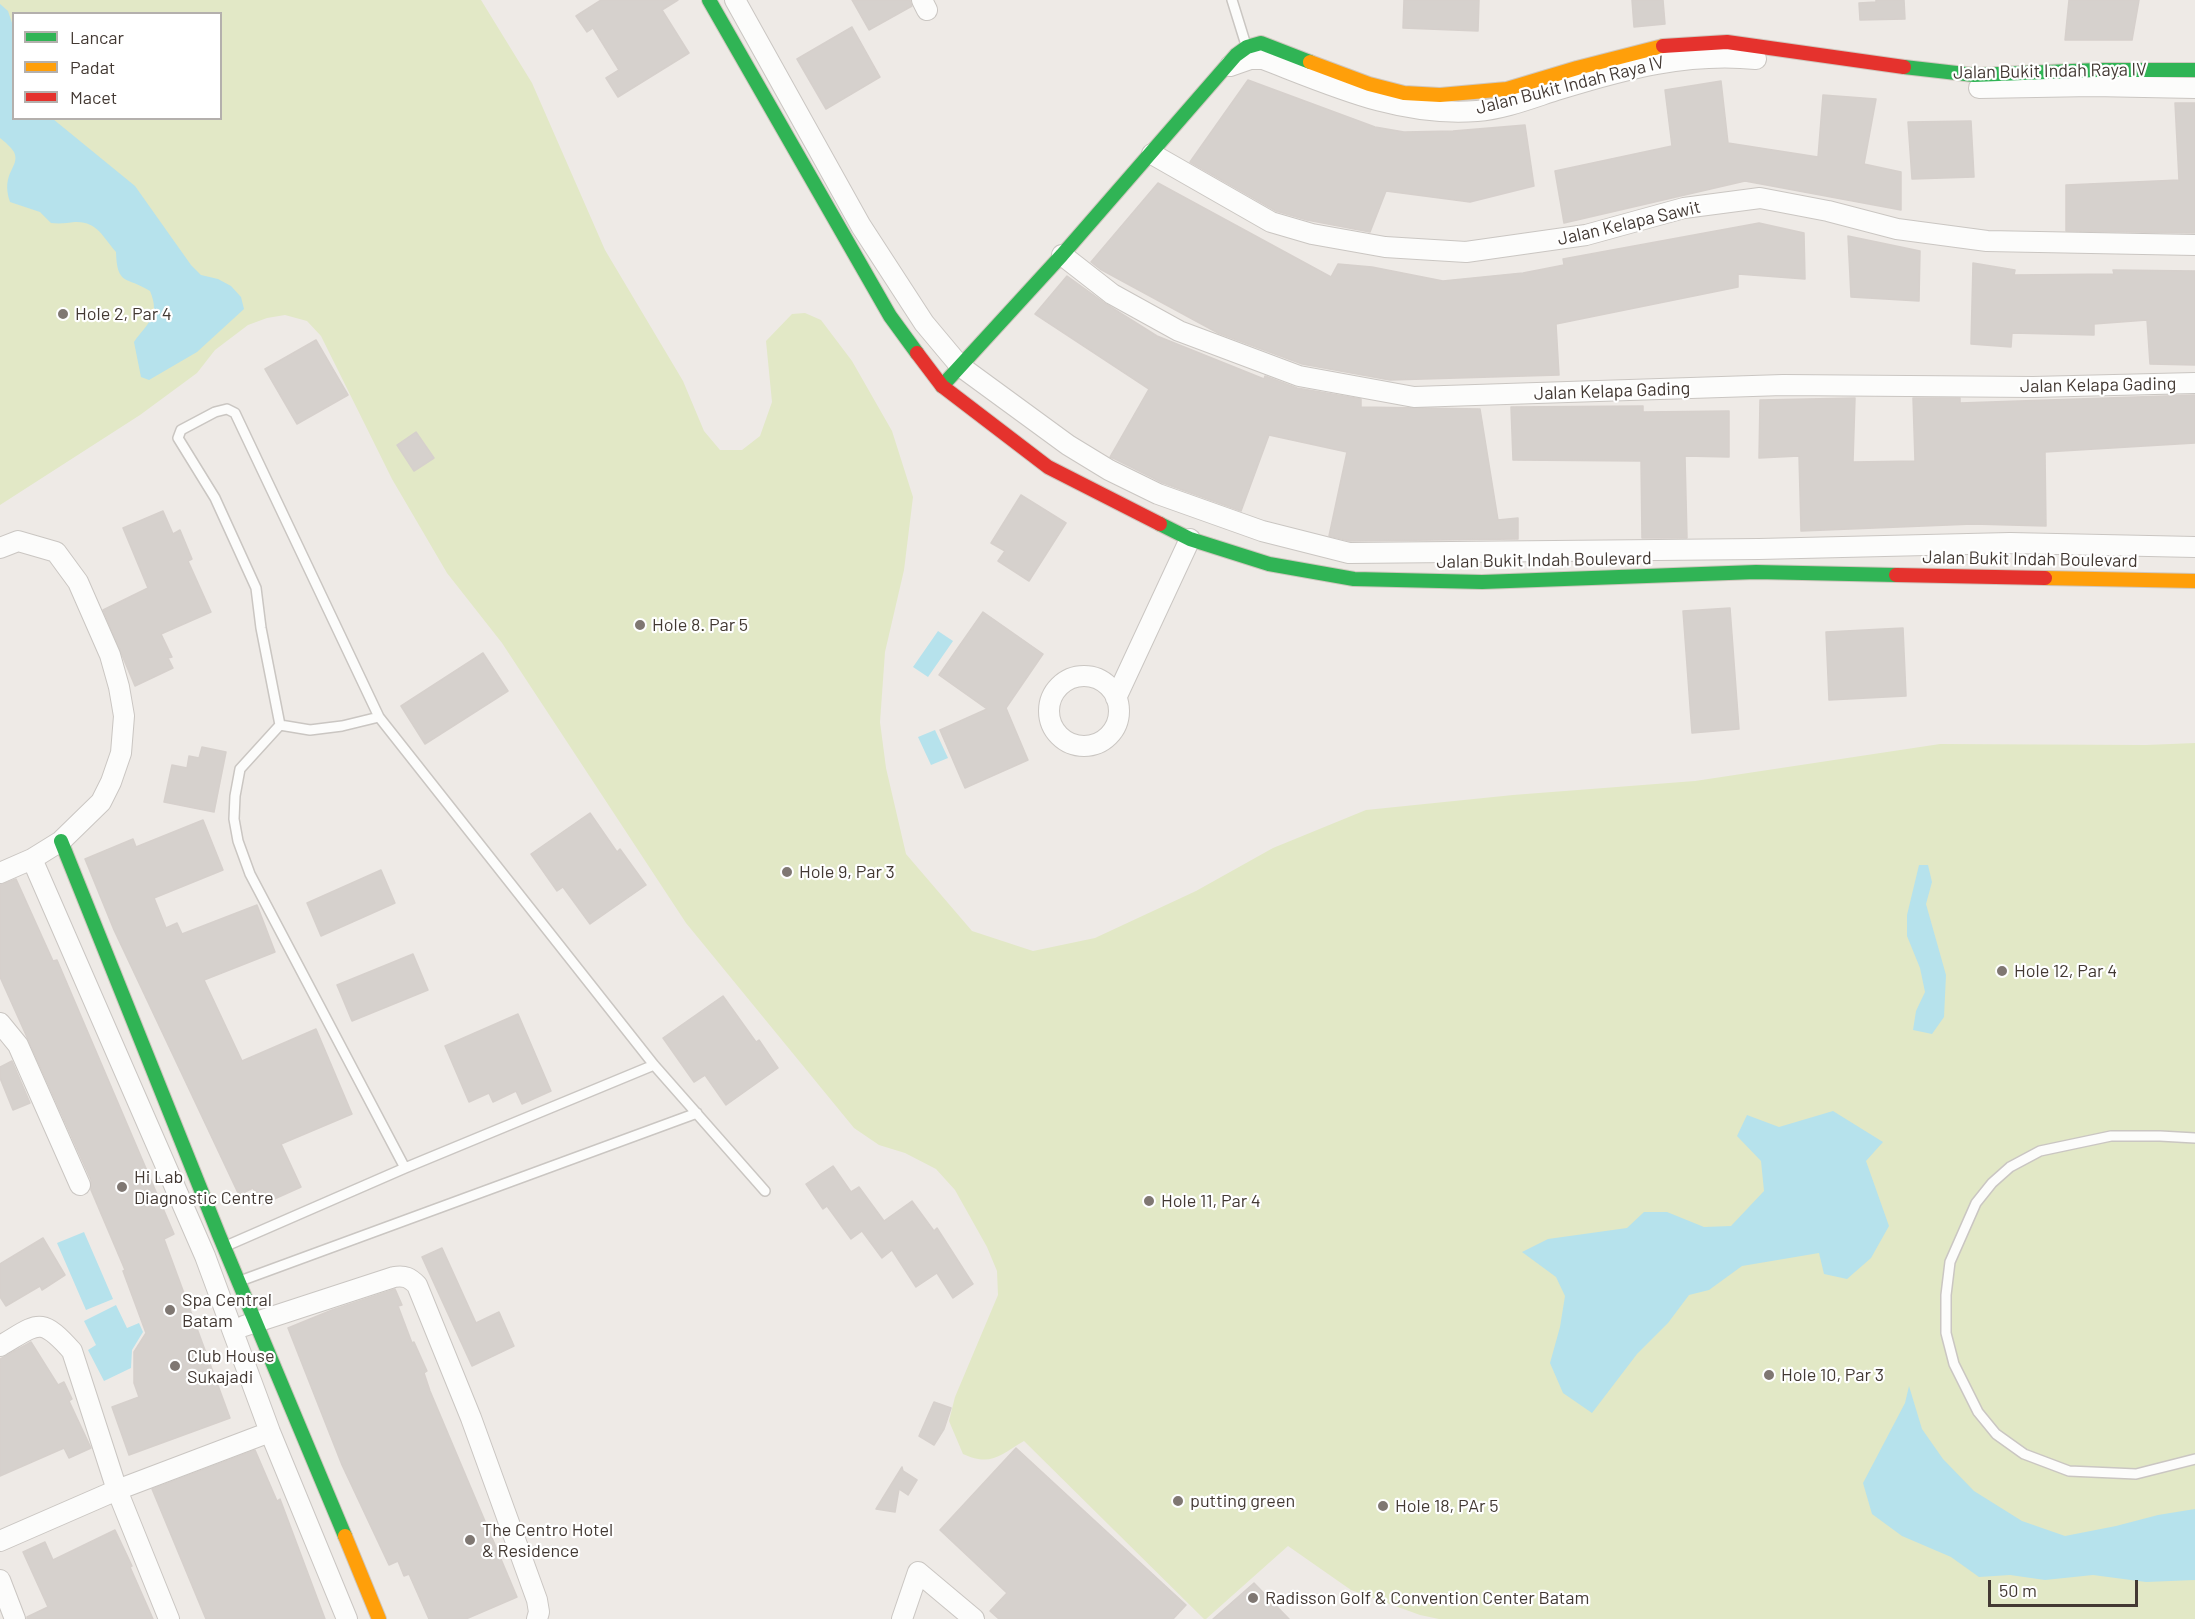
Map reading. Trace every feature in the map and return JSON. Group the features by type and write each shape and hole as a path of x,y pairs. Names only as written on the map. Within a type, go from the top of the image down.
{"street":[{"name":"Jalan Bukit Indah Boulevard","path":"709,0 890,316 942,386 1048,466 1190,539 1269,564 1353,579 1482,582 1756,572 2195,580"},
{"path":"735,0 861,226 924,323 960,366 1068,444 1109,470 1158,494 1262,531 1349,553 1759,549 2010,543 2195,547"},
{"name":"Jalan Bukit Indah Raya IV","path":"1228,67 1261,43 1369,84 1404,93 1440,95 1507,89 1576,68 1668,45 1727,42 1861,62 1974,75 2097,70 2195,70"},
{"name":"Jalan Bukit Indah Raya IV","path":"1248,53 1365,98 1402,108 1441,111 1478,111 1670,60 1729,56 1971,88 2093,86 2195,88"},
{"path":"942,386 1062,255 1228,67"},
{"name":"Jalan Kelapa Sawit","path":"1152,154 1271,222 1312,234 1385,247 1466,252 1586,235 1684,207 1760,198 1828,210 1897,229 1987,241 2195,245"},
{"name":"Jalan Kelapa Gading","path":"1062,255 1112,294 1179,331 1299,376 1414,397 1784,385 2033,387 2195,383"},
{"path":"1116,698 1190,539"},
{"path":"0,548 18,541 56,552 78,582 110,654 124,716 121,753 101,802 61,841 32,860 0,873"},
{"path":"1756,572 1759,549"},
{"path":"61,841 225,1246 231,1330 270,1432 347,1619"},
{"path":"32,860 205,1256 257,1322 379,1619"},
{"path":"0,1023 18,1045 80,1185"},
{"path":"231,1330 394,1277 410,1278 417,1285 471,1419 530,1578 539,1607 537,1619"},
{"path":"0,1346 36,1325 46,1327 56,1334 72,1351 117,1490 169,1619"},
{"path":"0,1541 117,1490 270,1432"},
{"path":"902,1619 918,1572 974,1619"},
{"path":"0,1580 15,1619"}],"lane":[{"path":"1232,0 1248,53"},
{"path":"280,725 261,628 256,588 215,498 178,438 181,430 215,412 228,409 235,413 379,717 654,1065 765,1191"},
{"path":"280,725 310,730 342,726 379,717"},
{"path":"280,725 240,769 235,795 234,819 238,841 250,874 405,1168"},
{"path":"205,1256 405,1168 654,1065"},
{"path":"229,1286 697,1113"},
{"path":"2195,1138 2111,1136 2040,1151 2010,1167 1992,1183 1976,1203 1950,1262 1946,1333 1954,1364 1978,1412 1996,1434 2025,1454 2069,1471 2136,1474 2195,1459"}],"green space":[{"path":"0,0 481,0 532,83 605,250 683,381 704,431 720,450 742,450 760,436 772,402 766,341 792,314 805,313 821,320 852,361 892,431 913,497 904,570 885,652 880,722 886,768 906,854 972,931 1033,951 1095,938 1196,891 1273,848 1366,810 1513,795 1695,781 1940,744 2146,745 2195,743 2195,1619 1439,1619 1420,1615 1351,1590 1288,1546 1204,1619 1024,1441 995,1458 973,1458 963,1454 949,1421 955,1397 998,1295 997,1271 987,1247 955,1190 936,1169 905,1153 879,1145 854,1128 686,923 502,643 447,573 392,479 321,336 307,321 285,315 267,318 248,325 215,350 197,373 140,415 0,505"}],"water":[{"path":"0,4 8,11 12,23 12,120 54,120 135,186 191,265 201,275 218,279 231,286 241,297 244,309 197,352 149,380 141,377 134,342 153,314 154,307 150,291 124,279 118,270 116,252 94,227 83,222 51,223 40,212 10,202 7,184 15,157 11,148 0,138"},
{"path":"938,631 953,641 928,677 913,667"},
{"path":"935,730 948,758 931,765 918,737"},
{"path":"1919,865 1928,865 1932,882 1926,904 1946,975 1944,1017 1932,1034 1913,1030 1916,1011 1925,992 1920,968 1907,936 1907,915"},
{"path":"1833,1111 1883,1142 1866,1161 1889,1226 1871,1258 1847,1279 1824,1274 1819,1253 1742,1266 1709,1290 1689,1295 1668,1323 1637,1354 1592,1413 1563,1393 1550,1363 1560,1327 1565,1296 1556,1277 1522,1252 1548,1239 1627,1228 1644,1212 1667,1212 1704,1227 1731,1226 1764,1191 1761,1161 1737,1136 1747,1115 1779,1127"},
{"path":"84,1232 113,1299 86,1310 57,1243"},
{"path":"116,1305 127,1328 139,1323 143,1332 132,1350 131,1368 104,1381 88,1350 96,1345 84,1321"},
{"path":"1909,1386 1922,1429 1943,1459 1974,1491 2022,1521 2065,1536 2195,1509 2195,1580 2146,1582 2093,1575 2045,1580 2010,1575 1979,1577 1951,1557 1902,1536 1872,1514 1863,1483 1905,1403"}],"building":[{"path":"601,0 678,0 662,10 689,53 618,97 606,78 619,70 593,28 587,32 576,16"},
{"path":"852,0 910,0 912,6 869,30"},
{"path":"1404,0 1479,0 1478,31 1403,28"},
{"path":"1632,0 1663,0 1665,24 1634,27"},
{"path":"1876,0 1904,0 1905,19 1860,20 1859,3 1876,2"},
{"path":"2069,0 2139,0 2132,40 2065,40"},
{"path":"852,27 880,77 826,109 797,59"},
{"path":"1248,80 1375,127 1404,132 1453,131 1525,125 1534,186 1470,202 1386,191 1370,232 1307,220 1276,211 1190,162"},
{"path":"1721,81 1728,143 1818,157 1823,95 1876,99 1864,164 1901,172 1901,210 1745,181 1564,223 1555,171 1672,146 1665,90"},
{"path":"2175,103 2195,103 2195,233 2066,231 2066,185 2179,180"},
{"path":"1971,121 1974,177 1912,179 1908,122"},
{"path":"1158,183 1331,277 1338,264 1372,267 1443,281 1523,273 1564,265 1563,259 1759,223 1804,233 1805,279 1738,274 1738,287 1556,324 1559,375 1390,380 1302,364 1218,333 1091,262"},
{"path":"1848,236 1920,251 1919,301 1851,297"},
{"path":"1973,263 2015,270 2014,275 2114,274 2113,270 2195,271 2195,365 2150,364 2147,320 2094,324 2094,335 2012,333 2011,347 1971,344"},
{"path":"1067,276 1157,336 1264,379 1265,376 1297,388 1361,399 1361,407 1480,409 1498,520 1518,518 1518,539 1350,541 1329,536 1347,452 1269,435 1241,511 1163,483 1110,457 1149,389 1035,314"},
{"path":"316,340 348,395 297,424 265,369"},
{"path":"2195,395 2195,443 2045,452 2046,526 1973,524 1801,531 1799,456 1759,458 1760,400 1855,398 1853,462 1915,461 1913,398 1960,398 1960,403"},
{"path":"1643,406 1643,412 1729,411 1729,457 1685,456 1687,538 1642,538 1641,461 1513,460 1511,407"},
{"path":"416,432 434,458 414,471 397,445"},
{"path":"1021,495 1066,523 1029,581 998,561 1005,551 991,543"},
{"path":"163,511 173,534 180,530 192,559 188,561 211,612 161,634 172,657 168,658 173,668 135,686 103,610 148,588 123,528"},
{"path":"1730,608 1739,729 1692,733 1683,611"},
{"path":"983,612 1043,654 1006,708 1028,760 965,788 940,730 987,709 939,675"},
{"path":"1903,628 1906,696 1829,700 1826,632"},
{"path":"483,653 508,691 425,744 401,706"},
{"path":"202,747 226,752 214,812 164,802 172,765 187,768 189,756 199,758"},
{"path":"590,813 617,852 620,849 646,885 590,924 563,887 557,891 531,854"},
{"path":"203,820 223,870 154,898 166,928 177,923 182,934 257,905 275,952 204,980 242,1061 316,1029 352,1114 281,1144 301,1187 261,1205 253,1188 239,1195 114,930 85,859 133,839 136,847"},
{"path":"381,870 395,903 321,936 307,903"},
{"path":"16,879 53,961 57,960 174,1234 164,1239 230,1418 129,1455 112,1407 139,1397 134,1383 134,1352 146,1333 123,1271 125,1270 91,1190 91,1180 0,977 0,885"},
{"path":"413,954 428,990 352,1021 337,985"},
{"path":"723,996 756,1042 759,1040 778,1068 726,1105 705,1075 694,1082 663,1038"},
{"path":"518,1014 551,1091 522,1104 516,1091 493,1102 489,1093 469,1102 445,1046"},
{"path":"12,1061 30,1103 13,1110 0,1078 0,1067"},
{"path":"833,1166 851,1192 859,1187 884,1221 912,1201 934,1231 937,1228 973,1284 953,1298 937,1273 916,1287 892,1250 882,1258 862,1231 851,1239 827,1206 823,1209 806,1184"},
{"path":"43,1238 65,1275 42,1290 40,1286 6,1306 0,1297 0,1264"},
{"path":"442,1248 476,1323 499,1312 514,1346 472,1366 422,1257"},
{"path":"395,1289 402,1305 398,1306 412,1343 414,1342 427,1371 424,1373 430,1391 517,1597 466,1619 429,1619 409,1574 404,1576 398,1561 389,1565 342,1465 288,1328 332,1310"},
{"path":"31,1342 58,1385 64,1382 72,1399 69,1401 91,1448 69,1458 64,1448 0,1476 0,1359"},
{"path":"934,1402 951,1408 944,1429 934,1445 919,1436"},
{"path":"1016,1448 1186,1605 1173,1619 999,1619 990,1611 1007,1593 940,1530"},
{"path":"255,1450 277,1501 280,1499 325,1619 206,1619 152,1489"},
{"path":"902,1467 903,1471 917,1480 908,1495 899,1489 895,1512 876,1509"},
{"path":"115,1530 153,1619 27,1619 48,1607 23,1552 45,1542 53,1560"},
{"name":"Radisson Golf & Convention Center Batam","path":"1254,1583 1289,1619 1213,1619"}],"traffic: fast":[{"path":"709,0 890,316 917,353"},
{"path":"942,386 1062,255 1236,55 1247,47 1261,43 1310,62"},
{"path":"1904,67 1974,75 2097,70 2195,70"},
{"path":"1160,524 1190,539 1269,564 1354,579 1482,582 1756,572 1896,575"},
{"path":"61,841 219,1235 345,1536"}],"traffic: slow":[{"path":"1310,62 1369,84 1404,93 1440,95 1507,89 1663,46"},
{"path":"2045,578 2195,581"},
{"path":"345,1536 379,1619"}],"traffic: jam":[{"path":"1663,46 1727,42 1904,67"},
{"path":"917,353 942,386 1048,467 1160,524"},
{"path":"1896,575 2045,578"}],"place":[{"name":"Hole 2, Par 4","path":"63,314"},
{"name":"Hole 8. Par 5","path":"640,625"},
{"name":"Hole 9, Par 3","path":"787,872"},
{"name":"Hole 12, Par 4","path":"2002,971"},
{"name":"Hi Lab Diagnostic Centre","path":"122,1187"},
{"name":"Hole 11, Par 4","path":"1149,1201"},
{"name":"Spa Central Batam","path":"170,1310"},
{"name":"Club House Sukajadi","path":"175,1366"},
{"name":"Hole 10, Par 3","path":"1769,1375"},
{"name":"putting green","path":"1178,1501"},
{"name":"Hole 18, PAr 5","path":"1383,1506"},
{"name":"The Centro Hotel & Residence","path":"470,1540"},
{"name":"Radisson Golf & Convention Center Batam","path":"1253,1598"}]}
